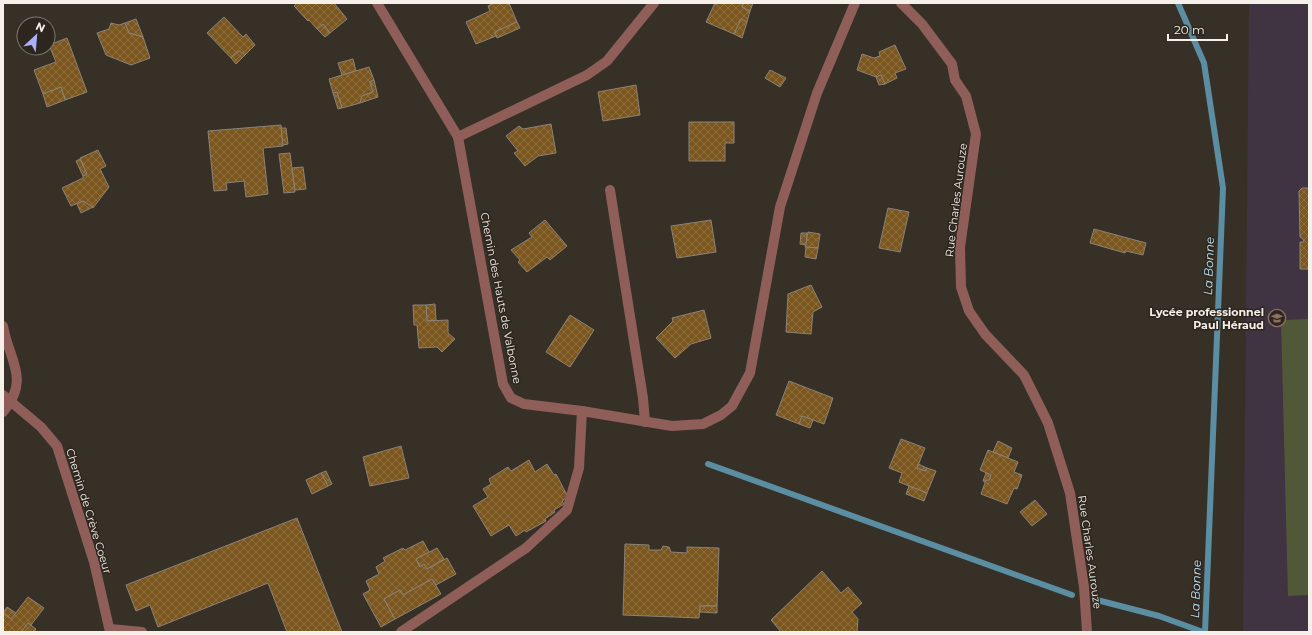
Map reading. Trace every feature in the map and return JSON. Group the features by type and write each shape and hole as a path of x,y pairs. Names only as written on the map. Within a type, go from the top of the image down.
{"street":[{"name":"Chemin des Hauts de Valbonne","path":"377,3 458,137 504,384 511,398 524,404 582,411 672,426 703,424 721,415 732,406 750,373 780,207 817,93 855,3"},
{"path":"458,137 587,75 607,61 654,3"},
{"name":"Rue Charles Aurouze","path":"901,3 922,24 952,64 955,80 966,96 976,134 960,247 961,287 969,311 986,334 1024,375 1048,423 1070,493 1084,587 1087,632"},
{"path":"610,190 643,398 645,422"},
{"path":"3,326 17,373 17,388 12,402 3,412"},
{"name":"Chemin de Crève Coeur","path":"3,394 41,427 57,446 94,562 110,631"},
{"path":"401,632 526,548 567,510 579,468 582,411"},
{"path":"110,631 142,632"}],"shaded area":[{"name":"Lycée professionnel Paul Héraud","path":"1249,3 1309,3 1309,632 1243,632"}],"green space":[{"path":"1309,319 1309,595 1288,596 1281,320"}],"building":[{"path":"297,3 334,3 347,19 330,33 323,24 317,29 294,6"},
{"path":"494,3 509,3 517,22 495,32 496,36 476,44 466,22 490,11 488,6"},
{"path":"715,3 744,3 742,7 750,11 747,22 741,19 734,34 706,22"},
{"path":"744,3 753,3 750,11 742,7"},
{"path":"224,17 243,37 246,34 255,45 245,55 239,51 231,58 207,33"},
{"path":"136,19 143,37 129,33 125,23"},
{"path":"741,19 747,22 742,38 734,34"},
{"path":"517,22 520,28 497,38 495,32"},
{"path":"111,23 119,25 125,23 129,33 143,37 150,58 131,65 106,55 97,33 109,29"},
{"path":"323,24 330,33 325,37 317,29"},
{"path":"67,38 87,92 65,100 61,87 43,94 34,70 56,62 54,56 56,56 56,42"},
{"path":"895,45 906,69 895,73 897,78 885,84 881,75 876,77 857,70 862,54 874,58 880,56 879,52"},
{"path":"239,51 245,55 236,64 231,58"},
{"path":"353,59 356,71 342,75 338,63"},
{"path":"369,67 374,80 370,82 373,92 362,96 360,103 342,108 337,92 333,93 329,79"},
{"path":"770,70 786,78 780,87 765,78"},
{"path":"881,75 885,84 879,85 876,77"},
{"path":"374,80 378,97 360,103 362,96 373,92 370,82"},
{"path":"636,85 640,115 603,121 598,92"},
{"path":"61,87 65,100 47,107 43,94"},
{"path":"337,92 342,108 338,109 333,93"},
{"path":"689,122 734,122 734,143 725,143 725,161 689,161"},
{"path":"551,124 556,153 538,156 525,166 514,153 518,151 506,136 519,126 523,129"},
{"path":"281,125 283,146 263,148 268,194 246,197 244,181 226,183 227,190 214,191 208,131"},
{"path":"281,128 286,128 288,144 283,145"},
{"path":"98,150 106,166 100,169 109,187 93,208 83,201 71,206 62,188 83,178 83,176 87,174 80,158"},
{"path":"290,153 295,192 284,193 279,154"},
{"path":"80,159 87,174 83,176 76,161"},
{"path":"303,167 306,189 295,190 292,168"},
{"path":"1302,188 1309,188 1309,269 1300,269 1300,242 1304,242 1300,237 1299,191"},
{"path":"83,201 93,207 81,213 77,204"},
{"path":"888,208 909,212 900,252 879,248"},
{"path":"545,220 567,246 550,260 547,257 527,272 518,262 520,260 511,250 532,237 529,233"},
{"path":"711,220 716,252 677,258 671,226"},
{"path":"1094,229 1146,243 1143,255 1126,251 1125,253 1090,243"},
{"path":"808,232 820,234 818,248 805,247"},
{"path":"801,233 807,233 806,245 800,244"},
{"path":"806,247 818,248 816,259 805,257"},
{"path":"811,285 822,307 813,312 811,334 786,332 788,294"},
{"path":"435,304 436,320 427,321 426,305"},
{"path":"413,305 426,305 427,321 448,320 448,333 455,339 442,352 437,347 419,348 417,325 414,325"},
{"path":"704,310 711,338 691,344 675,358 656,338 673,321 672,318"},
{"path":"570,315 594,330 570,367 546,352"},
{"path":"789,381 833,398 824,424 802,416 799,424 776,415"},
{"path":"802,416 813,420 810,428 799,424"},
{"path":"901,439 925,448 917,468 926,471 927,468 936,471 927,493 899,482 902,473 889,468"},
{"path":"998,441 1012,448 1008,458 993,452"},
{"path":"401,446 409,478 370,486 363,457"},
{"path":"988,450 1018,462 1014,472 1022,475 1017,489 1014,488 1007,504 981,494 986,480 989,480 991,475 980,470"},
{"path":"529,460 535,472 547,464 554,475 556,474 568,497 562,501 564,504 554,510 555,512 545,519 546,521 526,532 525,530 516,536 509,525 491,536 473,506 488,497 483,489 491,484 489,479 508,467 511,471"},
{"path":"918,464 927,468 926,471 917,468"},
{"path":"326,471 332,484 328,486 321,473"},
{"path":"321,473 328,486 312,494 306,480"},
{"path":"986,473 991,475 989,480 986,480 985,482 983,481"},
{"path":"909,486 927,493 924,501 906,494"},
{"path":"1035,500 1047,514 1032,526 1020,512"},
{"path":"297,518 342,632 287,632 268,583 158,627 150,605 136,611 126,585"},
{"path":"423,541 429,552 416,559 420,567 424,564 427,569 447,558 456,574 436,585 432,579 403,595 400,590 384,599 395,619 381,627 363,594 370,590 366,581 379,574 376,567 385,561 383,558 403,548 405,550"},
{"path":"625,544 649,545 649,550 661,550 663,546 669,547 671,552 687,553 687,547 719,548 717,606 700,606 699,618 623,615"},
{"path":"437,548 444,559 427,569 424,564 420,567 416,559"},
{"path":"822,571 841,593 848,587 862,603 852,612 858,619 857,632 781,632 771,620"},
{"path":"432,579 441,594 395,619 384,599 400,590 403,595"},
{"path":"28,597 44,608 31,625 28,623 21,632 3,632 3,613 11,619"},
{"path":"700,606 717,606 717,613 700,612"},
{"path":"7,607 16,613 11,619 3,613"},
{"path":"28,623 36,629 34,632 21,632"}],"waterway":[{"name":"La Bonne","path":"1178,3 1204,63 1223,188 1205,632"},
{"path":"708,464 1072,595"},
{"path":"1097,600 1159,616 1203,632"}],"place":[{"name":"Lycée professionnel Paul Héraud","path":"1277,318"}]}
